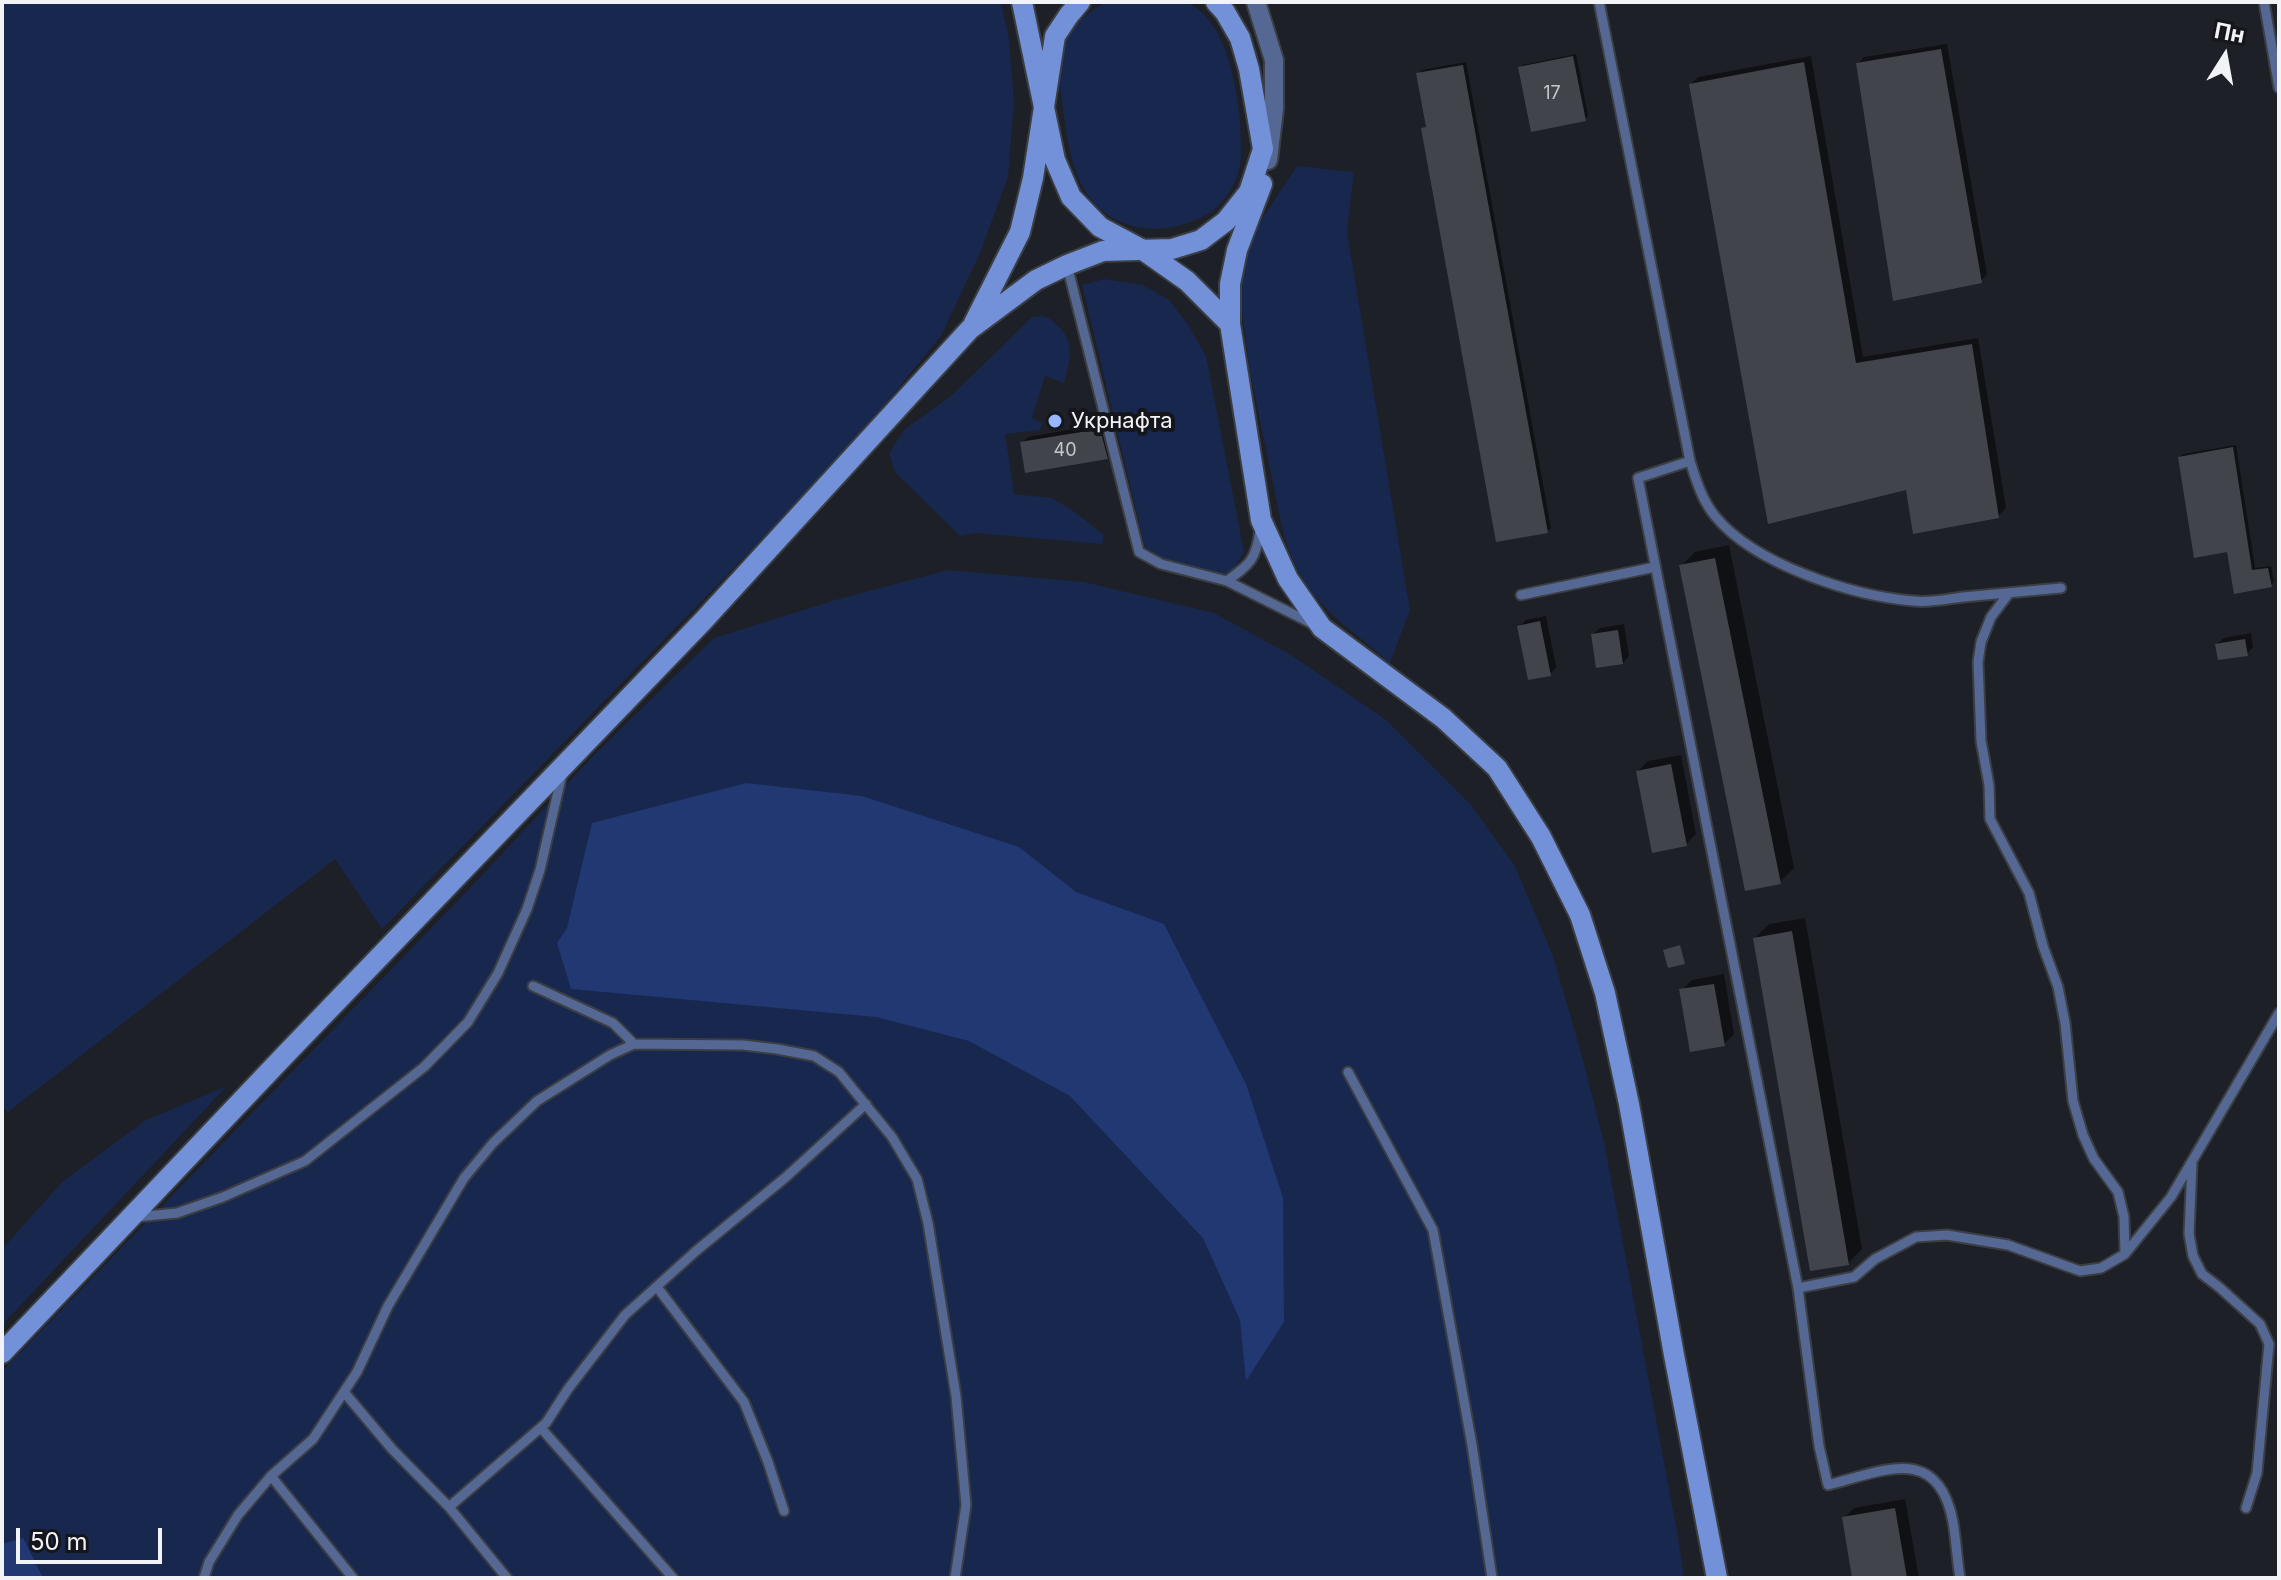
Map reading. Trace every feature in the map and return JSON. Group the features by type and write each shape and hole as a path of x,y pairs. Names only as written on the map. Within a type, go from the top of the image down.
{"main road":[{"path":"1022,2 1055,160 1071,197 1100,227 1143,250 1187,281 1230,324"},
{"path":"970,329 1020,232 1033,178 1055,36 1080,2"},
{"path":"1216,2 1240,38 1265,156 1261,189 1237,250 1230,284 1230,324 1261,520 1288,579 1322,628 1443,718 1497,768 1541,837 1580,915 1605,993 1629,1104 1717,1578"},
{"path":"2,1353 703,621 970,329 1036,280 1103,251 1172,249 1201,240 1226,221 1249,192 1265,156"}],"street":[{"path":"1256,2 1274,60 1274,109 1265,156"}],"lane":[{"path":"1599,2 1690,461 1701,494 1714,516 1760,554 1793,570 1868,593 1916,602 2061,588"},
{"path":"2264,2 2279,88"},
{"path":"1067,265 1139,552 1161,564 1227,581 1322,628"},
{"path":"1690,461 1638,478 1798,1288 1819,1446 1828,1485 1906,1467 1927,1473 1943,1489 1953,1520 1960,1578"},
{"path":"1227,581 1247,566 1257,551 1261,520"},
{"path":"1521,595 1655,567"},
{"path":"2009,593 1991,617 1981,642 1978,662 1981,741 1989,785 1990,819 2029,893 2058,987 2073,1101 2094,1159 2118,1192 2124,1217 2125,1254"},
{"path":"133,1217 177,1213 223,1197 305,1161 424,1067 468,1022 498,973 527,909 540,870 563,767"},
{"path":"533,986 613,1023 634,1044"},
{"path":"1798,1288 1854,1277 1875,1259 1916,1237 1947,1235 1978,1239 2008,1245 2080,1271 2101,1268 2125,1254 2171,1197 2279,1013"},
{"path":"204,1578 209,1562 238,1515 271,1476 313,1439 357,1372 388,1306 464,1178 537,1101 610,1055 634,1044 743,1045 814,1056 839,1072 892,1137 917,1179 933,1246 956,1396 966,1505 955,1578"},
{"path":"1348,1072 1433,1230 1472,1445 1492,1578"},
{"path":"449,1507 546,1423 625,1315 866,1104"},
{"path":"2192,1160 2189,1234 2193,1256 2202,1274 2260,1324 2269,1344 2257,1473 2246,1508"},
{"path":"657,1287 744,1402 784,1511"},
{"path":"344,1392 392,1449 449,1507 507,1578"},
{"path":"541,1428 673,1578"},
{"path":"271,1476 353,1578"}],"shaded area":[{"path":"2,2 1001,2 1009,39 1014,103 1008,177 980,253 941,336 839,460 382,929 335,859 8,1112 2,1107"},
{"path":"1106,2 1185,2 1201,12 1224,46 1236,91 1241,135 1240,163 1235,182 1224,199 1194,221 1154,229 1118,221 1102,211 1090,198 1074,166 1059,79 1060,56 1074,27"},
{"path":"1297,166 1354,172 1347,232 1410,610 1390,663 1323,606 1296,567 1284,537 1250,372 1238,282 1242,256 1263,217"},
{"path":"1104,279 1143,285 1169,300 1206,356 1244,552 1234,568 1225,574 1163,558 1145,547 1082,285"},
{"path":"1032,317 1050,319 1064,332 1069,346 1069,360 1064,383 1045,376 1032,418 1042,423 1040,430 1005,434 1014,494 1052,498 1104,535 1102,544 976,533 960,536 895,472 889,453 905,429 951,396"},
{"path":"948,570 1084,582 1214,613 1291,655 1385,719 1471,805 1515,866 1553,956 1582,1056 1605,1147 1684,1578 2,1578 2,1371 470,888 595,754 714,638 835,600"},
{"path":"746,783 862,796 1019,847 1076,892 1164,924 1246,1084 1283,1198 1284,1322 1246,1381 1240,1320 1203,1238 1070,1096 969,1041 876,1017 571,989 557,943 567,928 592,823"},
{"path":"227,1086 2,1325 2,1249 62,1182 146,1120"},
{"path":"23,1538 43,1578 2,1578 2,1544"}],"building":[{"path":"1941,49 1982,283 1893,301 1856,63"},
{"path":"1573,56 1586,121 1531,132 1518,67"},
{"path":"1804,62 1856,363 1972,344 1999,518 1913,534 1906,490 1768,524 1689,84"},
{"path":"1463,65 1548,533 1496,542 1421,128 1426,127 1416,73"},
{"path":"1100,429 1108,459 1025,473 1020,442"},
{"path":"2233,447 2252,570 2268,568 2272,587 2234,594 2227,552 2194,558 2178,457"},
{"path":"1715,558 1781,884 1745,891 1679,565"},
{"path":"1540,621 1551,676 1528,680 1517,626"},
{"path":"1618,630 1623,664 1596,668 1591,634"},
{"path":"2245,639 2248,656 2218,660 2215,644"},
{"path":"1671,764 1687,846 1652,853 1636,771"},
{"path":"1792,931 1849,1265 1810,1271 1753,938"},
{"path":"1680,945 1685,964 1668,968 1663,950"},
{"path":"1714,984 1725,1046 1690,1052 1679,989"},
{"path":"1895,1508 1907,1578 1852,1578 1842,1517"}],"place":[{"name":"Укрнафта","path":"1055,421"}]}
